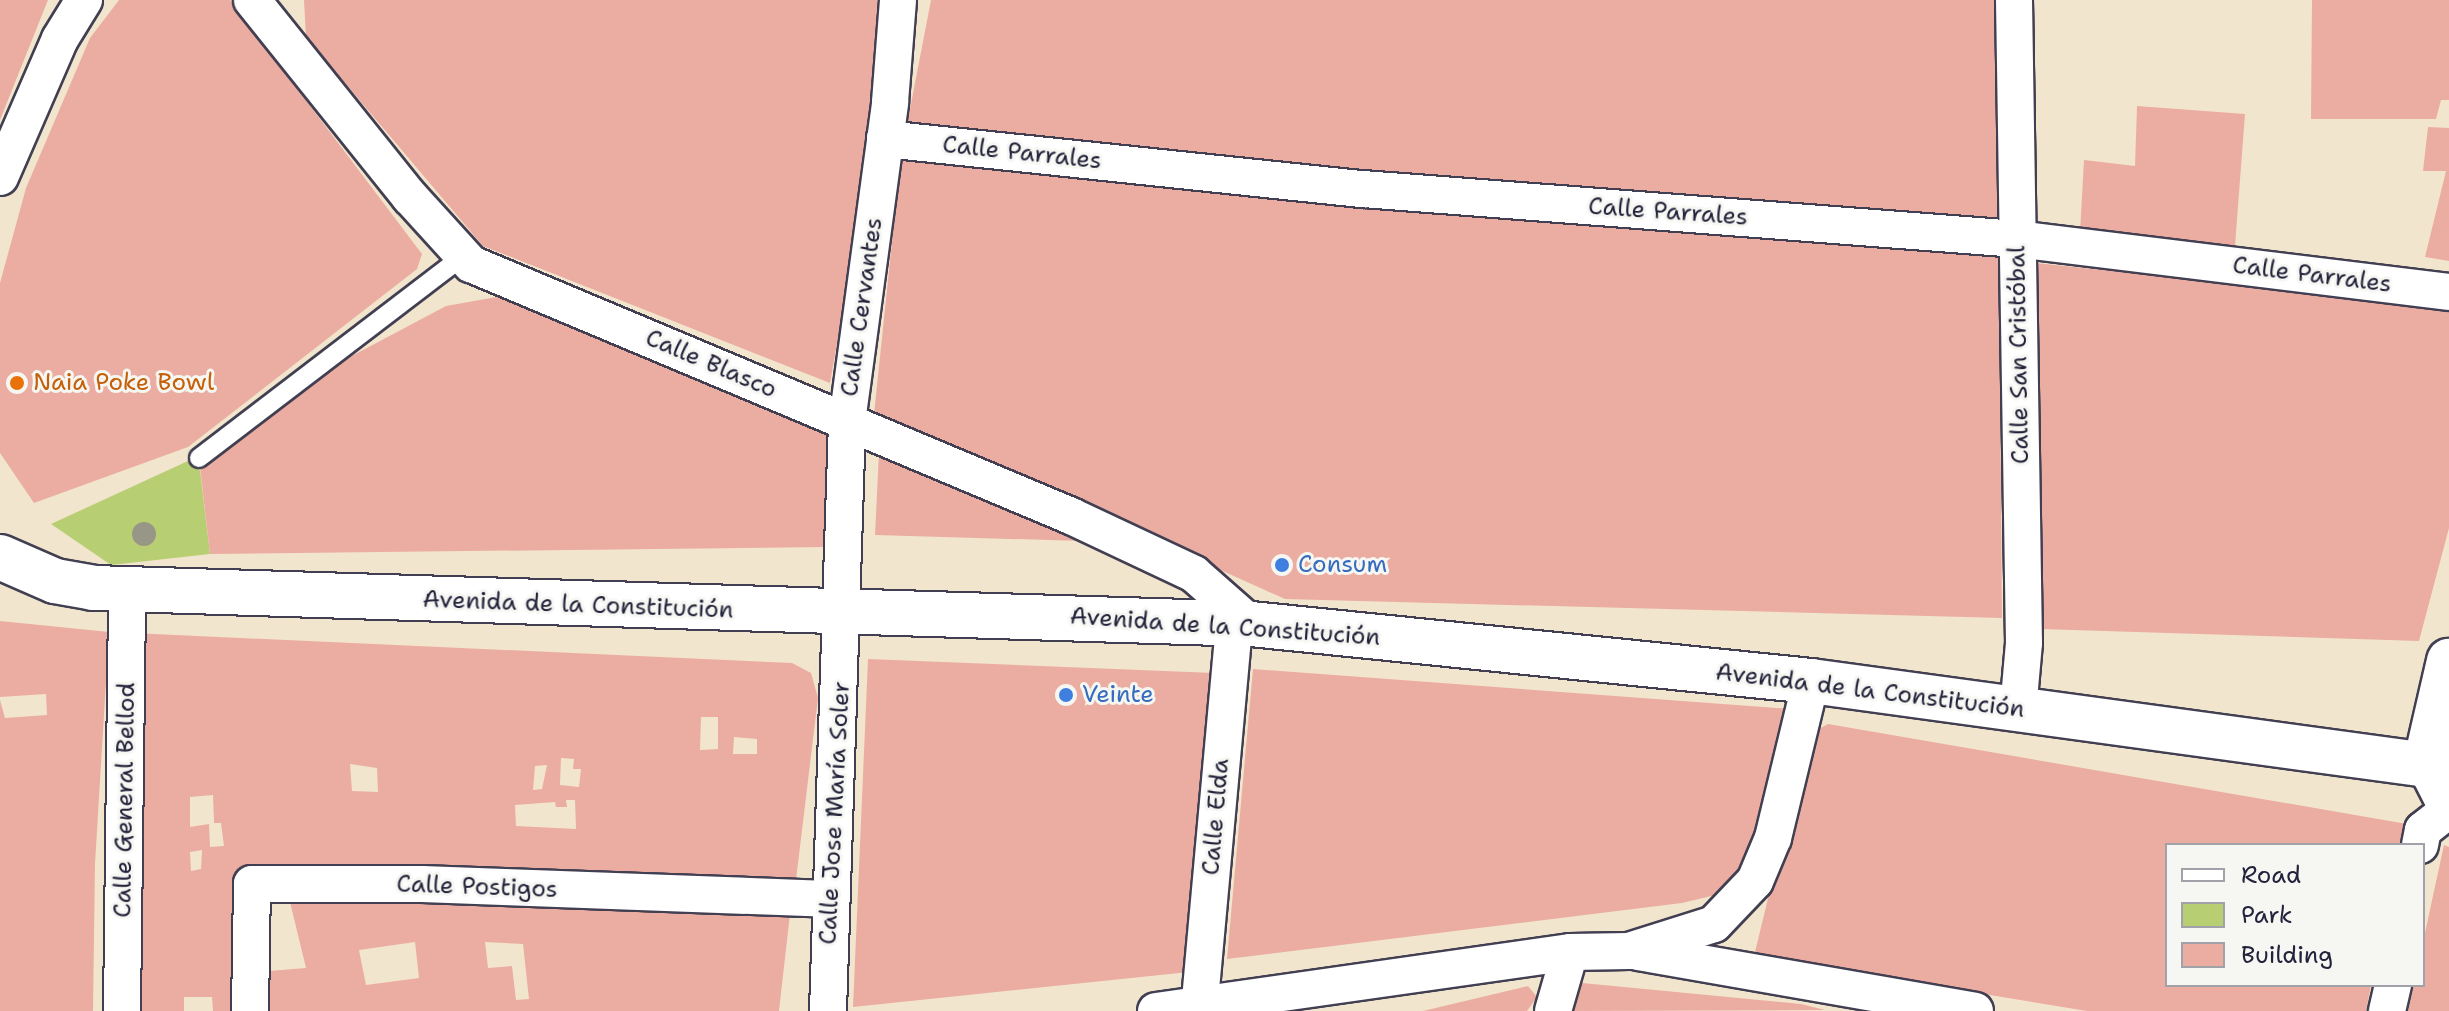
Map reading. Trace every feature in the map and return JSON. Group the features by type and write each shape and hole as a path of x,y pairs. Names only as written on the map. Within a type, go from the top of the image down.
{"street":[{"path":"0,177 60,39 84,0"},
{"name":"Calle Blasco","path":"252,0 462,257 493,275 847,422 1194,574 1242,624"},
{"name":"Calle Cervantes","path":"844,614 847,422 885,139 898,0"},
{"name":"Calle San Cristóbal","path":"2014,0 2024,643 2018,710"},
{"name":"Calle Parrales","path":"885,139 1363,189 2017,239 2449,292"},
{"name":"Avenida de la Constitución","path":"0,557 55,581 127,590 844,614 1028,613 1242,624 1811,681 2437,766"},
{"name":"Calle General Bellod","path":"122,1011 127,590"},
{"name":"Calle Jose María Soler","path":"828,1011 828,899 844,614"},
{"name":"Calle Elda","path":"1199,1009 1242,624"},
{"path":"2420,843 2423,830 2448,811 2437,766 2449,661"},
{"path":"1629,951 1714,924 1755,881 1773,838 1811,681"},
{"name":"Calle Postigos","path":"250,1011 252,884 422,884 828,899"},
{"path":"1156,1011 1199,1009 1570,952 1629,951 1975,1011"},
{"path":"1553,1011 1570,952"},
{"path":"2387,1011 2393,987"}],"lane":[{"path":"199,458 462,257"}],"green space":[{"path":"188,461 200,470 210,554 111,565 51,524"}],"building":[{"path":"0,0 48,0 0,120"},
{"path":"119,0 230,0 422,254 417,269 188,447 34,503 0,453 0,283 26,188 90,38"},
{"path":"304,0 886,0 880,100 830,383 483,246 306,37"},
{"path":"931,0 2000,0 2005,232 905,135"},
{"path":"2312,0 2449,0 2449,100 2441,100 2436,119 2311,119"},
{"path":"2137,106 2245,114 2235,246 2080,233 2084,160 2135,166"},
{"path":"2428,127 2449,128 2449,261 2425,257 2446,171 2423,171"},
{"path":"901,156 1999,257 2002,618 1285,599 874,414"},
{"path":"2036,263 2449,307 2449,528 2419,641 2040,629"},
{"path":"502,296 829,431 830,547 210,554 199,458 331,367 446,306"},
{"path":"879,452 1084,527 1083,541 875,535"},
{"path":"0,621 109,632 95,864 93,1011 0,1011 0,700 5,718 47,715 46,694 0,697"},
{"path":"132,633 792,663 811,673 818,698 795,888 236,870 235,1011 213,1011 212,997 184,997 184,1011 131,1011","holes":["701,717 718,717 718,749 700,750","734,737 757,739 757,754 733,754","561,758 574,759 573,769 581,769 579,787 560,785","350,764 377,768 378,792 352,791","547,765 542,789 533,790 535,766","213,795 214,823 221,823 224,846 210,847 209,824 190,827 190,797","566,800 575,800 576,829 516,826 515,805 555,802 556,807 567,807","202,850 201,869 191,871 190,852"]},
{"path":"868,659 1214,673 1189,972 853,1007"},
{"path":"1253,669 1791,709 1757,845 1728,892 1682,903 1227,959"},
{"path":"1828,724 2407,824 2402,843 2165,843 2165,987 2371,987 2366,1011 2087,1011 1754,956 1808,735"},
{"path":"2444,845 2449,847 2449,1011 2408,1011 2414,987 2425,987 2425,933"},
{"path":"412,899 791,905 779,1011 257,1011 257,972 306,968 290,902","holes":["415,942 419,978 366,985 359,950","485,942 523,944 529,999 516,1000 512,966 488,968"]},
{"path":"1572,982 1801,1004 1825,1010 1566,1011"},
{"path":"1528,986 1537,997 1527,1011 1423,1011"}],"place":[{"name":"Naia Poke Bowl","path":"17,383"},
{"name":"Consum","path":"1282,565"},
{"name":"Veinte","path":"1066,695"}]}
